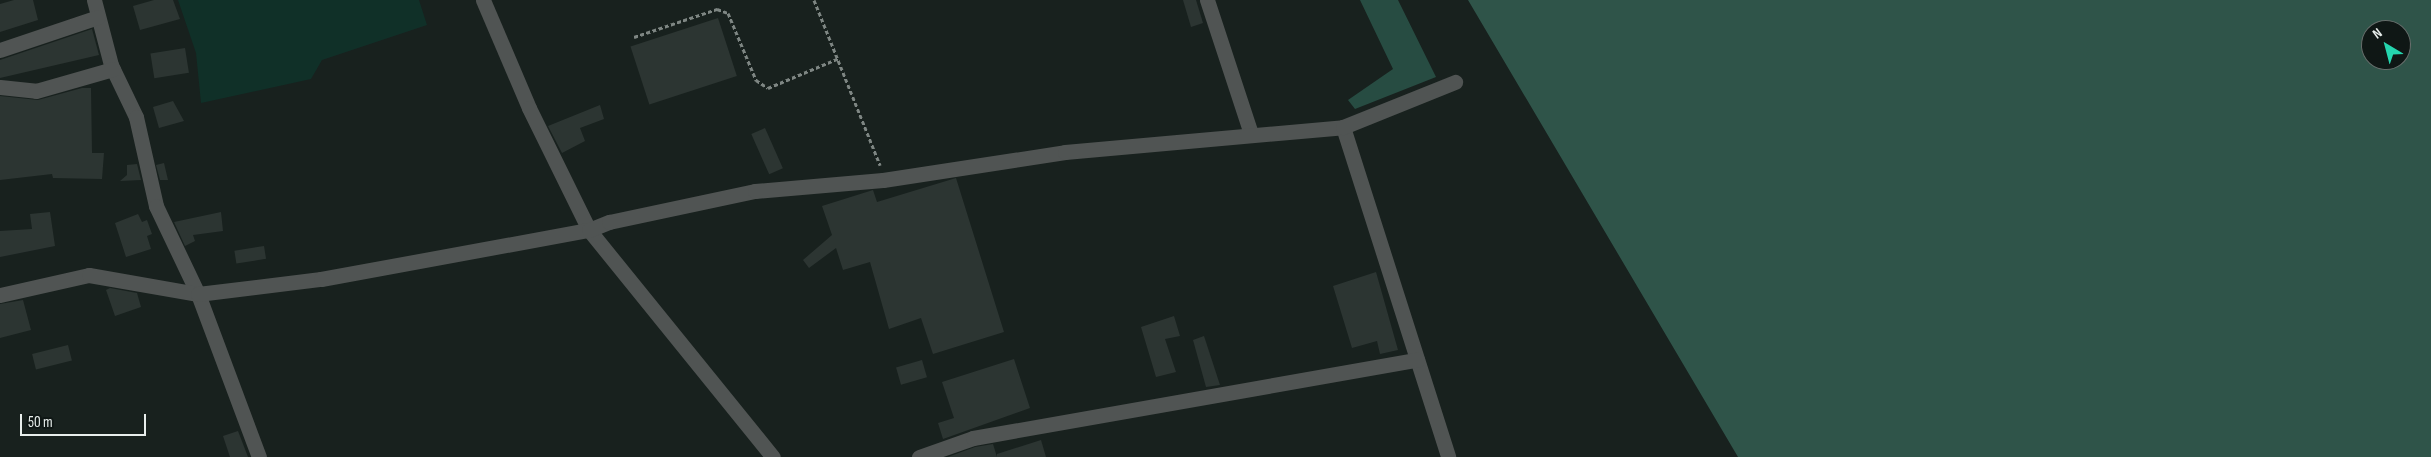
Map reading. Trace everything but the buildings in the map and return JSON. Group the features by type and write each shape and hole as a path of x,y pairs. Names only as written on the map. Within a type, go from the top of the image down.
{"street":[{"path":"94,0 113,70 136,117 156,206 198,294 259,457"},
{"path":"483,0 529,108 589,230 773,457"},
{"path":"1207,0 1251,134"},
{"path":"0,50 98,18"},
{"path":"0,86 36,91 113,70"},
{"path":"0,295 89,274 198,294 321,279 589,230 704,199 882,180 1065,152 1343,127 1455,82"},
{"path":"1343,127 1448,457"},
{"path":"919,457 973,438 1417,360"}],"path":[{"path":"814,0 880,158 882,180"},
{"path":"634,37 717,9 728,13 756,80 768,88 839,58"}],"shaded area":[{"path":"178,0 419,0 427,25 322,60 311,79 201,103 196,53"},
{"path":"1360,0 1398,0 1436,77 1355,109 1348,100 1393,69"},
{"path":"1468,0 2431,0 2431,457 1738,457"}]}
